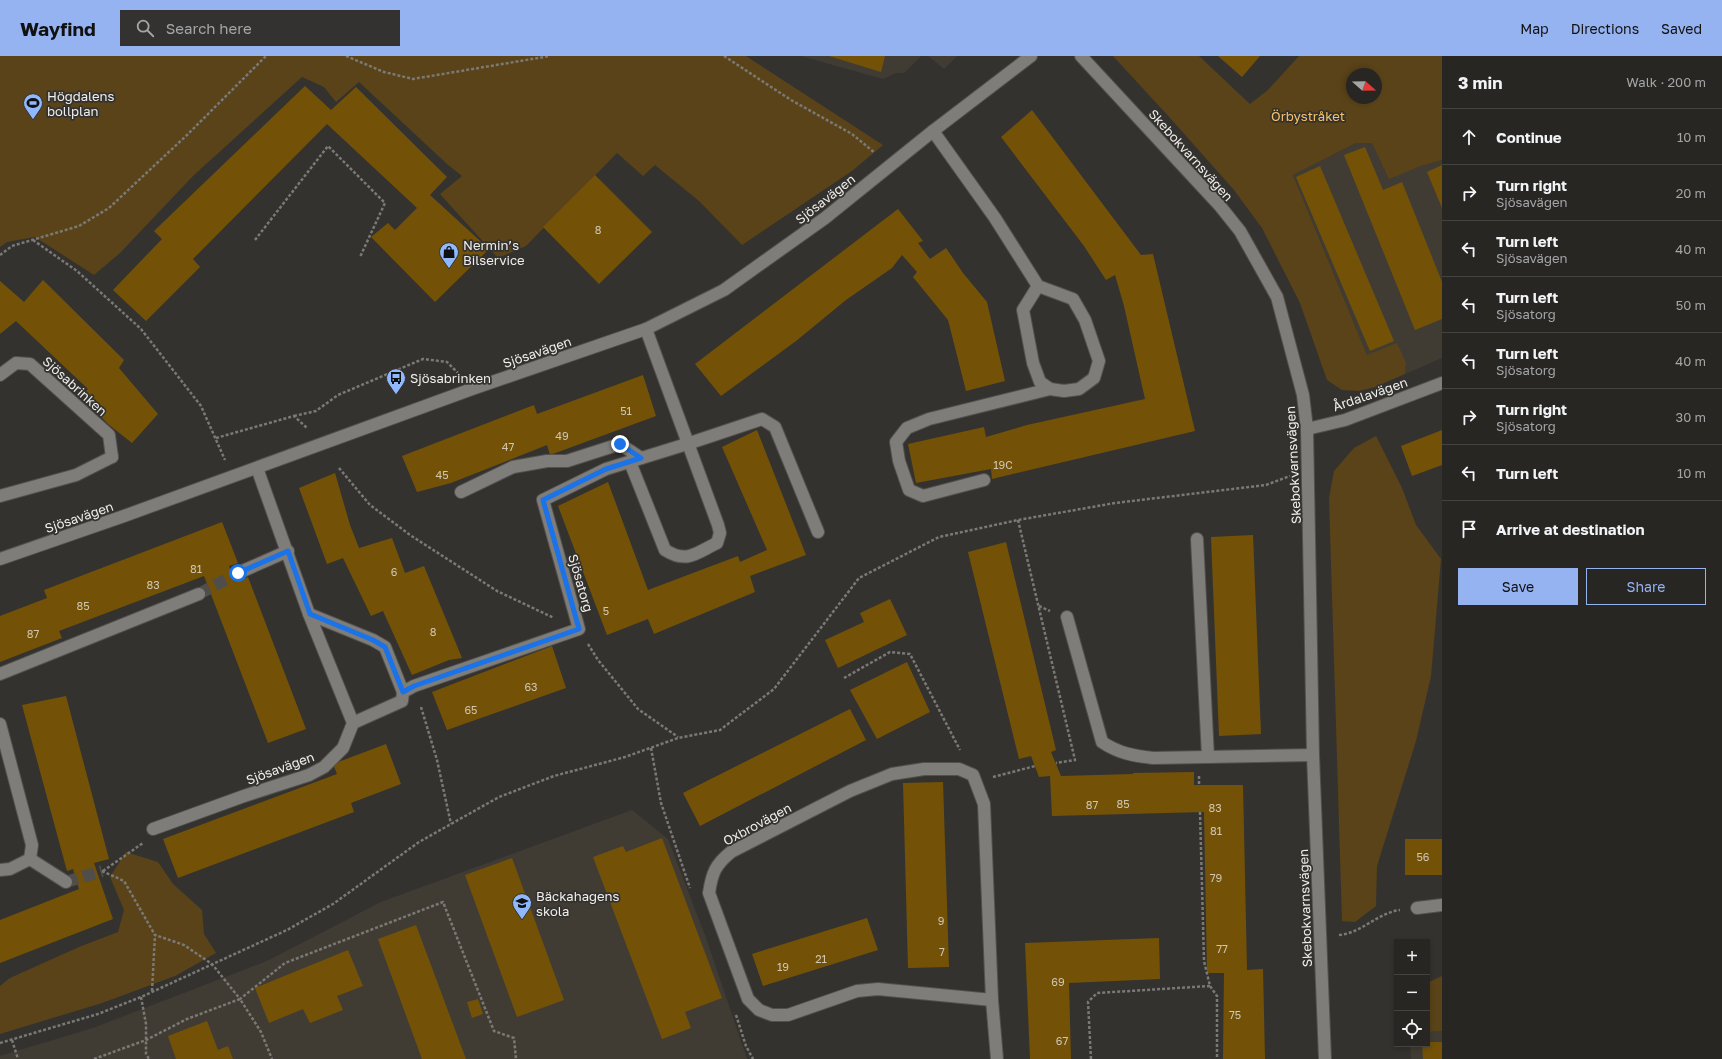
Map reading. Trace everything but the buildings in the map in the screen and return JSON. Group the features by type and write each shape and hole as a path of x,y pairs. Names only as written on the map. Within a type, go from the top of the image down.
{"street":[{"name":"Sjösavägen","path":"0,559 257,468 472,389 646,329 724,290 825,218 932,131 1031,56"},
{"name":"Skebokvarnsvägen","path":"1081,56 1220,206 1240,231 1277,297 1303,395 1307,429 1313,755 1325,1059"},
{"path":"932,131 995,218 1038,286 1073,299 1085,320 1099,361 1094,378 1079,389 1064,391 1050,389 929,419 907,428 896,442 899,461 909,490 923,496 984,480"},
{"path":"1038,286 1024,310 1033,363 1040,382 1050,389"},
{"path":"461,492 513,467 546,461 567,461 620,444 635,460 665,550 675,556 687,557 717,543 720,533 646,329"},
{"name":"Sjösabrinken","path":"0,375 16,363 30,364 109,435 112,457 76,474 0,496"},
{"name":"Årdalavägen","path":"1307,429 1345,420 1442,383"},
{"name":"Sjösatorg","path":"353,723 402,702 403,692 414,686 579,629 543,500 606,469 762,419 775,427 818,532"},
{"path":"257,468 310,614 353,723"},
{"path":"1197,539 1208,757"},
{"path":"238,573 288,551"},
{"path":"0,674 199,594"},
{"path":"310,614 373,640 385,647 403,692"},
{"path":"1067,617 1102,742 1113,750 1128,755 1153,758 1313,755"},
{"name":"Sjösavägen","path":"152,829 244,796 309,775 324,767 342,748 353,723"},
{"path":"0,724 32,845 30,859"},
{"name":"Oxbrovägen","path":"973,775 959,769 924,769 892,774 850,791 731,852 719,862 711,876 709,893 748,999 759,1010 772,1015 788,1015 857,991 878,989 992,1000"},
{"path":"973,775 984,804 992,1000 997,1059"},
{"path":"0,870 10,869 30,859"},
{"path":"30,859 66,882"},
{"path":"1417,908 1442,905"}],"path":[{"path":"0,255 12,246 79,226 109,208 187,135 266,56"},
{"path":"346,56 384,72 413,79 550,56"},
{"path":"724,56 791,100 852,134 890,166"},
{"path":"256,240 328,146 385,203 360,257"},
{"path":"32,240 77,271 141,329 201,406 216,438 231,477"},
{"path":"216,438 316,411 338,396 423,359 448,362 472,389"},
{"path":"294,416 307,428"},
{"path":"339,468 370,505 410,535 497,591 579,629 598,660 638,709 678,738"},
{"path":"0,1043 98,1014 141,997 287,930 333,904 419,842 499,797 554,776 624,757 678,738 720,730 774,689 859,578 939,537 1018,520 1115,503 1266,485 1289,476"},
{"path":"1018,520 1075,760 1056,763"},
{"path":"844,678 890,652 910,654 973,775 986,778 1035,766"},
{"path":"414,686 437,760 451,824"},
{"path":"1200,812 1204,961 1210,986 1217,996 1217,1059"},
{"path":"152,829 142,845 102,871 124,881 155,935 152,991"},
{"path":"94,1059 146,1040 187,1019 240,998 285,963 443,902 494,1031 514,1038 516,1059"},
{"path":"1336,935 1350,934 1389,912 1417,908"},
{"path":"155,935 184,945 212,964 240,998 261,1032 272,1059"},
{"path":"1091,1059 1088,1002 1097,993 1210,986"},
{"path":"141,997 146,1024 146,1054 148,1059"},
{"path":"12,1040 18,1059"}],"shaded area":[{"path":"801,56 921,56 904,73 896,73 883,79"},
{"path":"928,56 957,56 944,69"},
{"path":"1356,143 1372,143 1418,167 1442,160 1442,358 1405,374 1406,363 1367,355 1293,175"},
{"name":"Bäckahagens skola","path":"632,810 668,839 706,938 747,1059 0,1059 0,1056 93,1028 267,961 381,902"},
{"path":"1442,1031 1442,1059 1411,1059 1410,1047 1430,1047 1430,1032"}],"green space":[{"path":"0,56 746,56 883,145 852,171 742,245 699,201 655,165 643,176 617,153 526,246 498,258 440,194 462,176 447,164 359,82 336,102 324,87 302,77 193,176 120,253 94,275 35,237 7,242 0,247"},
{"name":"Örbystråket","path":"1113,56 1199,56 1250,104 1268,90 1299,56 1442,56 1442,160 1418,167 1389,179 1372,143 1356,143 1293,175 1367,355 1397,343 1406,363 1405,374 1375,387 1359,391 1342,390 1327,380 1300,303 1262,228 1234,190"},
{"path":"1376,436 1402,488 1416,525 1441,559 1431,676 1416,741 1377,866 1376,906 1355,922 1342,921 1329,498 1334,471 1354,448"},
{"path":"126,852 158,862 173,884 202,910 204,934 216,953 175,976 102,1003 0,1034 0,986 10,978 79,947 118,932 124,910 110,877"},
{"path":"1442,976 1442,1031 1430,1032 1430,982"}],"tunnel":[{"path":"199,594 238,573"},
{"path":"66,882 102,871"}],"place":[{"name":"Högdalens bollplan","path":"33,120"},
{"name":"Nermin’s Bilservice","path":"449,269"},
{"name":"Sjösabrinken","path":"396,395"},
{"name":"Bäckahagens skola","path":"522,920"}],"route":[{"path":"238,573 288,551 310,614 373,640 385,647 403,692 414,686 579,629 543,500 606,469 641,458 620,444"}]}
